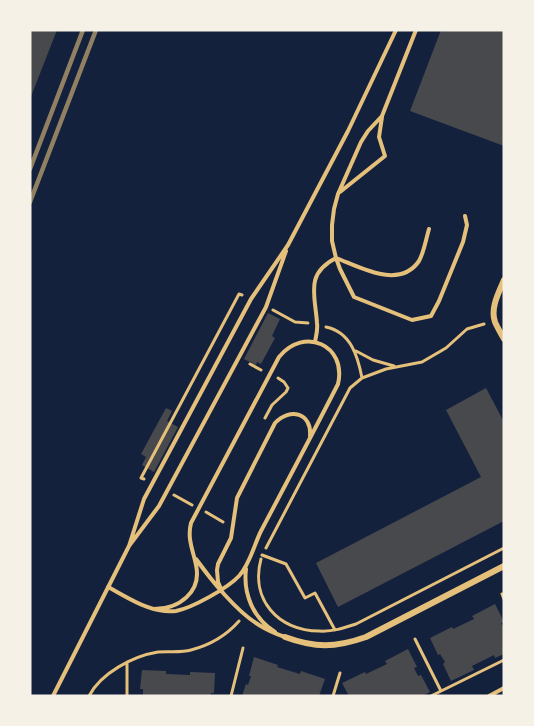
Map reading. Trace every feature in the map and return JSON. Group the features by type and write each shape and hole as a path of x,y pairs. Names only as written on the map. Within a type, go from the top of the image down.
{"street":[{"path":"504,280 494,312 494,321 504,339"},
{"path":"285,638 326,646 353,642 504,566"}],"lane":[{"path":"53,696 129,546 144,499 251,299 288,245 348,131 396,30"},
{"path":"338,194 385,156 379,136 382,116 416,30"},
{"path":"382,116 368,130 361,142 338,194 334,209 332,242 340,269 354,297 412,320 431,316 440,301 463,242 467,225 465,216"},
{"path":"315,342 317,325 314,298 315,277 326,263 336,258 378,274 389,276 402,274 419,260 429,229"},
{"path":"129,546 159,506 258,322 271,294 288,245"},
{"path":"108,587 145,607 154,609 163,611 175,611 198,603 238,578 338,384 340,369 333,355 322,345 308,341 292,345 279,357 189,530 197,574 194,588 184,600 171,607 154,609"},
{"path":"221,589 218,582 218,564 231,538 237,498 275,423 286,415 300,415 305,418 310,428 309,441"},
{"path":"193,553 197,561 245,615 257,624 285,638"},
{"path":"249,557 245,578 248,598 259,617 270,629 285,638"},
{"path":"489,696 504,688"}],"path":[{"path":"141,478 239,294"},
{"path":"494,321 467,329 446,348 422,362 386,369 362,378 350,388 262,555 259,566 259,584 264,603 290,625 318,632 335,630 356,624 504,549"},
{"path":"354,350 373,360 396,367"},
{"path":"250,364 284,382 288,388 272,405 262,425"},
{"path":"223,522 225,513"},
{"path":"262,555 286,564 305,598 315,593 335,630"},
{"path":"415,639 441,691"},
{"path":"89,696 105,676 127,662 158,652 190,651 217,640"},
{"path":"231,696 243,648"},
{"path":"431,696 504,660"},
{"path":"127,662 127,696"},
{"path":"333,696 340,673"}],"building":[{"path":"30,30 57,30 30,99"},
{"path":"441,30 504,30 504,146 410,111"},
{"path":"268,313 280,319 272,336 275,338 261,364 257,362 256,365 244,359"},
{"path":"486,388 504,422 504,521 338,607 316,563 481,477 446,410"},
{"path":"166,408 172,411 167,421 178,427 154,472 142,465 146,457 141,454"},
{"path":"495,604 504,622 501,623 504,628 504,654 495,658 494,655 472,666 474,670 451,681 443,664 445,662 440,654 438,655 430,638 474,619 472,616"},
{"path":"408,649 417,667 414,668 418,676 421,675 430,692 422,696 349,696 342,683 387,664 385,661"},
{"path":"254,657 278,665 277,667 300,674 301,671 325,679 319,696 242,696 251,676 249,676"},
{"path":"142,670 190,675 190,672 215,673 214,693 211,693 211,696 143,696 143,689 140,689"}],"railway":[{"path":"30,169 83,30"},
{"path":"30,202 96,30"}]}
